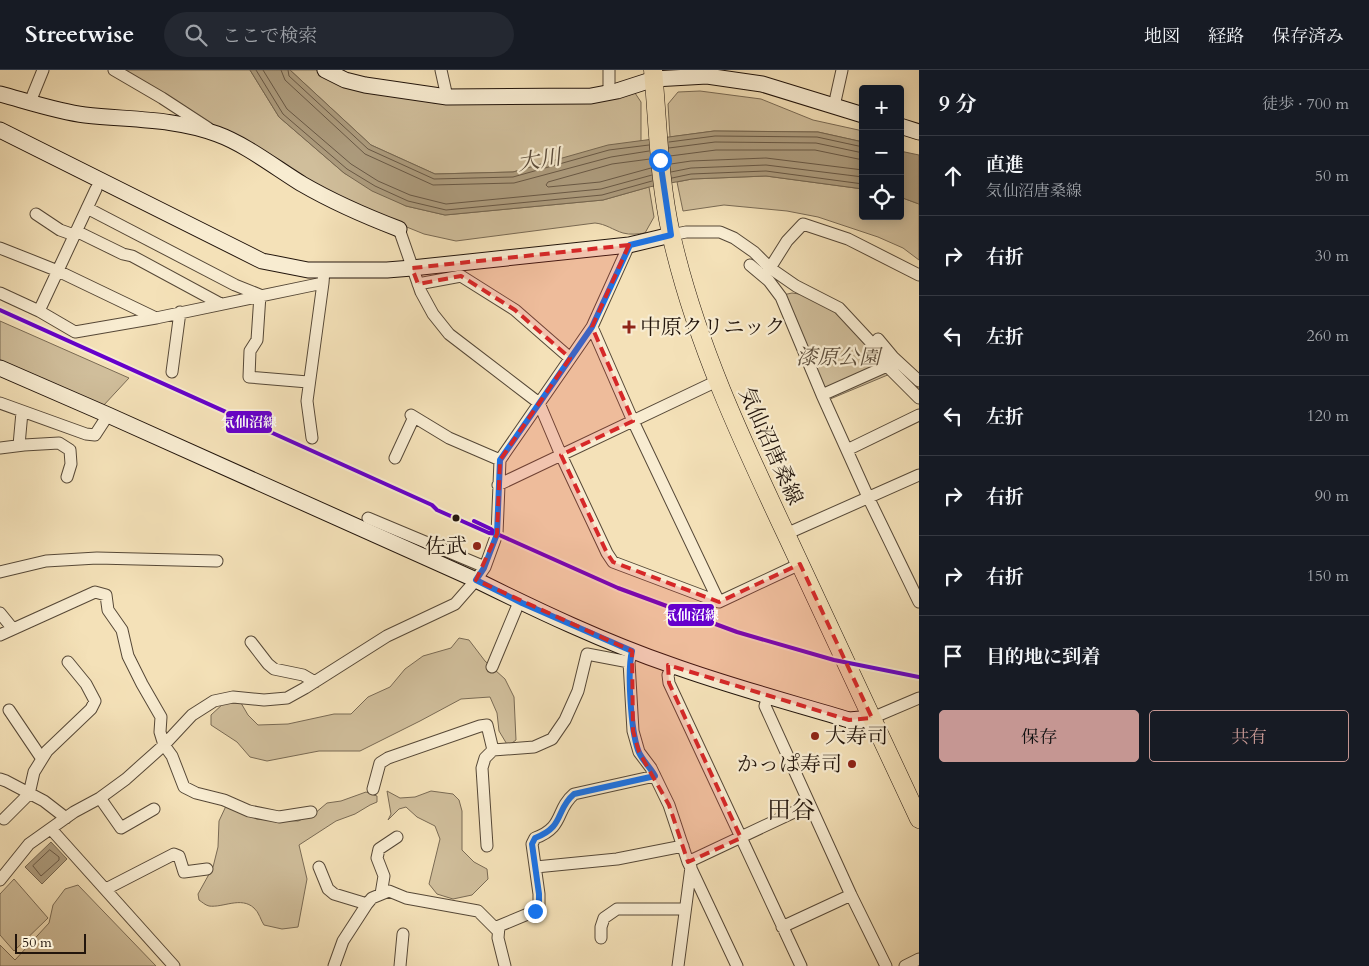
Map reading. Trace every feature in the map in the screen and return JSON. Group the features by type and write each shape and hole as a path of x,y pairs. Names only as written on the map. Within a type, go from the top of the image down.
{"main road":[{"name":"気仙沼唐桑線","path":"654,74 666,210 671,235 700,336 717,381 786,534 919,819"}],"street":[{"path":"30,102 43,70"},
{"path":"114,70 218,134 363,216 399,229 418,284 433,314 448,334 539,403 607,554 613,562 719,602 800,564"},
{"path":"327,70 345,80 365,85 447,97 591,96 609,93 654,74 707,76 762,84 859,114"},
{"path":"441,70 447,97"},
{"path":"609,70 609,93"},
{"path":"834,106 842,70"},
{"path":"0,94 83,115 148,120 190,126 218,134"},
{"path":"904,127 919,132"},
{"path":"0,130 262,260 308,270 323,276"},
{"path":"38,310 96,189"},
{"path":"87,208 235,285 260,295"},
{"path":"36,214 60,230 75,233 123,254 132,256 219,303"},
{"path":"770,268 803,224 848,239 919,275"},
{"path":"0,293 38,310 75,332 156,318 260,295 323,276 630,245 686,232 720,232 734,238 754,252 770,268 796,286 839,308 879,351 887,366 919,398"},
{"path":"2,873 29,844 126,779 164,745 192,715 214,701 233,697 264,700 287,698 387,636 456,604 484,568 497,534 500,460 592,327 630,245"},
{"path":"0,248 58,271 156,318"},
{"path":"750,265 769,281 781,297 868,497 919,602"},
{"path":"312,438 307,401 308,382 313,362 323,276"},
{"path":"418,284 462,276 515,310 570,358"},
{"path":"260,295 257,340 250,351 249,377 308,382"},
{"path":"172,372 180,312"},
{"path":"846,316 868,329 893,357 919,381"},
{"path":"592,327 633,421 719,602"},
{"path":"822,395 887,366"},
{"path":"0,368 476,580 631,656"},
{"path":"498,485 717,381"},
{"path":"0,403 86,434 95,435 108,415"},
{"path":"19,445 22,412"},
{"path":"847,450 919,415"},
{"path":"395,458 413,416 449,438 500,460"},
{"path":"0,448 59,443 70,450 70,464 67,477"},
{"path":"786,534 919,475"},
{"path":"368,518 484,568"},
{"path":"0,572 46,561 97,558 216,561"},
{"path":"0,635 96,592 106,595 108,610 122,630 128,656 161,717 160,732 164,745 172,756 184,787 196,793 224,800 249,811 279,817 311,812"},
{"path":"492,668 518,607 522,603"},
{"path":"0,613 13,629"},
{"path":"251,642 274,669 304,675 315,682"},
{"path":"487,846 482,768 485,758 493,750 534,747 552,739 565,720 578,691 587,654 631,656 672,666 849,720 872,718 919,698"},
{"path":"631,656 633,731 639,752 651,768 669,805 690,865 737,966"},
{"path":"4,819 29,794 34,772 47,751 91,710 95,701 86,684 68,662"},
{"path":"672,666 668,675 668,683 801,966"},
{"path":"768,696 765,706 851,895 886,966"},
{"path":"9,710 42,760"},
{"path":"373,788 380,763 388,758 480,726 487,725 493,750"},
{"path":"505,966 498,938 499,926 535,911 539,907 532,844 535,838 547,833 556,824 566,801 574,794 655,776"},
{"path":"0,779 44,801 66,818"},
{"path":"100,798 121,828 154,809"},
{"path":"690,865 809,804"},
{"path":"51,828 174,966"},
{"path":"381,894 384,876 377,858 379,849 397,837"},
{"path":"536,867 617,859 683,846"},
{"path":"106,890 174,854 179,856 184,872 207,869"},
{"path":"678,966 690,865"},
{"path":"319,867 328,889 334,894 367,904"},
{"path":"334,966 343,941 367,904 372,898 388,891 406,898 478,911 498,931"},
{"path":"782,927 851,895"},
{"path":"601,938 601,927 604,918 617,909 685,909"},
{"path":"400,966 403,934"},
{"path":"905,966 919,960"}],"highlighted area":[{"path":"629,245 592,327 633,421 561,455 607,553 613,562 719,602 800,564 872,718 849,720 668,665 669,683 741,838 688,862 669,805 639,752 633,731 632,651 476,580 497,534 500,460 570,358 515,310 461,276 418,284 412,268"}],"green space":[{"path":"116,70 250,70 279,117 344,173 406,206 445,215 603,200 649,187 654,217 645,233 637,234 623,233 595,223 456,241 424,234 377,215 318,187"},
{"path":"290,70 316,70 348,85 373,92 435,103 481,104 594,101 635,93 641,102 641,141 513,172 435,174 371,145"},
{"path":"700,91 761,99 813,120 859,130 859,141 818,132 714,131 670,137 668,104 678,92"},
{"path":"766,176 859,188 859,220 904,220 904,198 919,204 919,260 903,248 878,237 818,217 787,211 724,205 683,211 677,182 692,179"},
{"name":"漆原公園","path":"792,293 806,295 847,315 890,374 823,402 781,312 777,299"},
{"path":"0,321 129,378 103,406 0,361"},
{"path":"459,638 469,640 485,661 505,679 514,697 516,740 508,746 499,731 497,713 490,697 461,699 360,751 319,751 267,761 250,757 237,742 211,725 211,715 224,703 241,703 248,715 258,725 288,724 334,714 351,714 368,697 390,687 405,669 423,656 451,648"},
{"path":"387,791 400,798 415,797 431,791 453,794 459,800 462,811 462,850 474,862 487,869 488,879 472,895 453,899 437,894 429,884 440,839 435,826 417,817 406,807 399,809 388,820 391,814"},
{"path":"366,792 377,796 377,802 355,814 336,821 299,845 307,879 298,927 282,929 264,925 256,910 243,903 209,906 199,900 198,894 213,867 218,847 219,821 226,806 257,819 298,821 314,814 327,803 341,801"},
{"path":"14,879 48,918 14,951 0,935 0,894"},
{"path":"78,885 156,966 0,966 0,945 15,960 49,923 53,905 65,889"}],"water":[{"path":"250,70 290,70 371,145 435,174 513,172 608,145 714,131 818,132 859,141 859,188 766,176 692,179 649,187 603,200 445,215 406,206 372,191 344,173 279,117"},
{"path":"904,152 919,155 919,204 904,198"},
{"path":"51,842 67,859 42,884 25,867"}],"transit line":[{"name":"気仙沼線","path":"0,310 432,505 437,510 489,533 497,534"},
{"name":"気仙沼線","path":"474,521 497,534 618,588 737,632 834,660 919,677"}],"place":[{"name":"中原クリニック","path":"629,327"},
{"name":"佐武","path":"477,546"},
{"name":"大寿司","path":"815,736"},
{"name":"かっぱ寿司","path":"852,764"}],"district":[{"name":"田谷","path":"791,810"}],"route":[{"path":"535,911 539,907 539,894 532,844 535,838 547,833 556,824 566,801 574,794 655,776 639,752 633,731 629,662 632,651 522,603 476,580 484,568 497,534 500,460 592,327 630,245 671,235 660,160"}],"water label":[{"name":"大川","path":"539,159"}]}
